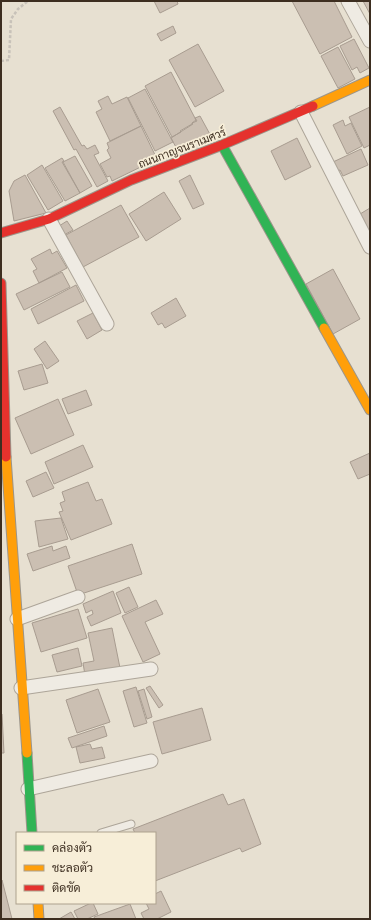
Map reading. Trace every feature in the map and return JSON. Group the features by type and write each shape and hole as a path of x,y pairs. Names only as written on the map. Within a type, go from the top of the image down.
{"street":[{"path":"348,1 370,41"},
{"name":"ถนนกาญจนราเมศวร์","path":"1,233 49,219 131,180 222,145 301,112 370,80"},
{"path":"301,112 370,248"},
{"path":"222,145 370,410"},
{"path":"49,219 107,324"},
{"path":"1,284 4,456 32,832"},
{"path":"17,619 78,598"},
{"path":"21,688 151,669"},
{"path":"28,789 151,761"},
{"path":"38,904 39,919"}],"lane":[{"path":"104,832 131,824"}],"path":[{"path":"1,61 9,60 11,20 18,9 28,1"}],"building":[{"path":"154,1 177,1 178,4 160,13"},
{"path":"292,1 334,1 352,37 320,54"},
{"path":"363,1 370,1 370,14"},
{"path":"173,26 176,33 161,41 157,34"},
{"path":"354,39 369,68 360,73 357,67 352,70 340,46"},
{"path":"198,44 224,91 195,107 169,60"},
{"path":"338,47 355,79 338,88 321,56"},
{"path":"171,72 196,120 172,137 145,86"},
{"path":"145,89 173,142 155,151 128,98"},
{"path":"108,96 112,104 127,97 141,126 110,141 96,112 102,109 98,101"},
{"path":"60,107 82,146 84,145 87,149 95,145 99,153 94,155 108,181 97,187 76,149 74,150 53,111"},
{"path":"370,107 370,145 364,148 349,117"},
{"path":"200,116 212,138 204,142 201,138 178,151 171,138 197,121 195,118"},
{"path":"343,120 345,126 351,123 362,146 347,154 333,125"},
{"path":"141,126 157,159 112,181 110,176 107,177 100,164 111,158 107,150 109,148 107,143"},
{"path":"297,138 311,167 285,180 271,151"},
{"path":"361,149 368,165 343,176 340,170 337,171 333,162"},
{"path":"75,156 92,186 80,193 63,162"},
{"path":"62,158 64,161 62,162 80,193 65,201 45,168"},
{"path":"42,165 63,201 48,210 27,175"},
{"path":"25,175 46,213 14,221 9,191 14,181"},
{"path":"190,175 204,204 193,209 179,181"},
{"path":"164,192 181,219 146,241 129,214"},
{"path":"121,205 139,237 83,267 66,235"},
{"path":"370,208 370,230 369,231 360,214"},
{"path":"67,221 73,230 64,235 59,226"},
{"path":"50,249 52,254 57,251 67,268 39,283 33,271 37,269 31,259"},
{"path":"333,269 360,319 333,334 306,284"},
{"path":"62,272 70,287 24,310 16,294"},
{"path":"76,285 84,301 38,324 31,309"},
{"path":"176,298 186,316 165,328 162,323 158,325 151,313"},
{"path":"93,313 102,330 87,339 77,321"},
{"path":"45,341 59,361 47,369 34,349"},
{"path":"42,364 48,383 24,390 18,371"},
{"path":"86,390 92,405 68,414 62,399"},
{"path":"58,399 74,435 31,454 15,418"},
{"path":"83,445 93,467 54,484 45,462"},
{"path":"370,453 370,474 358,479 350,462"},
{"path":"46,472 54,488 33,497 26,481"},
{"path":"88,482 96,501 102,499 112,524 71,540 59,512 63,511 60,503 65,501 62,492"},
{"path":"61,518 68,539 39,547 35,521"},
{"path":"132,544 142,574 78,595 68,566"},
{"path":"52,546 53,551 66,546 70,558 33,571 27,554"},
{"path":"129,587 138,607 125,613 116,593"},
{"path":"113,591 121,613 91,626 87,617 93,614 92,610 86,613 83,604"},
{"path":"156,600 163,614 145,622 160,654 143,662 122,616"},
{"path":"78,609 87,638 41,652 32,623"},
{"path":"112,628 120,668 85,675 83,663 94,661 88,633"},
{"path":"78,648 82,666 57,672 52,655"},
{"path":"150,686 163,705 159,708 146,688"},
{"path":"136,687 147,723 134,727 123,691"},
{"path":"98,689 110,722 77,733 66,700"},
{"path":"144,689 152,717 147,719 138,691"},
{"path":"202,708 211,740 162,754 153,722"},
{"path":"2,714 4,753 1,753"},
{"path":"104,726 107,736 72,748 68,738"},
{"path":"90,744 92,749 102,747 105,758 80,763 76,747"},
{"path":"223,794 228,805 244,799 261,844 242,852 240,848 156,881 156,832 134,832 133,829"},
{"path":"2,880 12,919 1,919"},
{"path":"161,891 171,912 157,919 144,919 141,913 149,909 146,904 156,904 156,894"},
{"path":"89,904 93,904 98,914 87,919 78,919 74,911"},
{"path":"130,904 136,919 95,919 94,917"},
{"path":"71,912 75,919 59,919"}],"traffic: fast":[{"path":"222,145 324,328"},
{"path":"27,753 32,832"}],"traffic: slow":[{"path":"313,106 370,80"},
{"path":"324,328 370,410"},
{"path":"6,457 27,753"},
{"path":"38,904 39,919"}],"traffic: jam":[{"path":"1,233 49,219 131,180 222,145 313,106"},
{"path":"1,283 6,457"}]}
